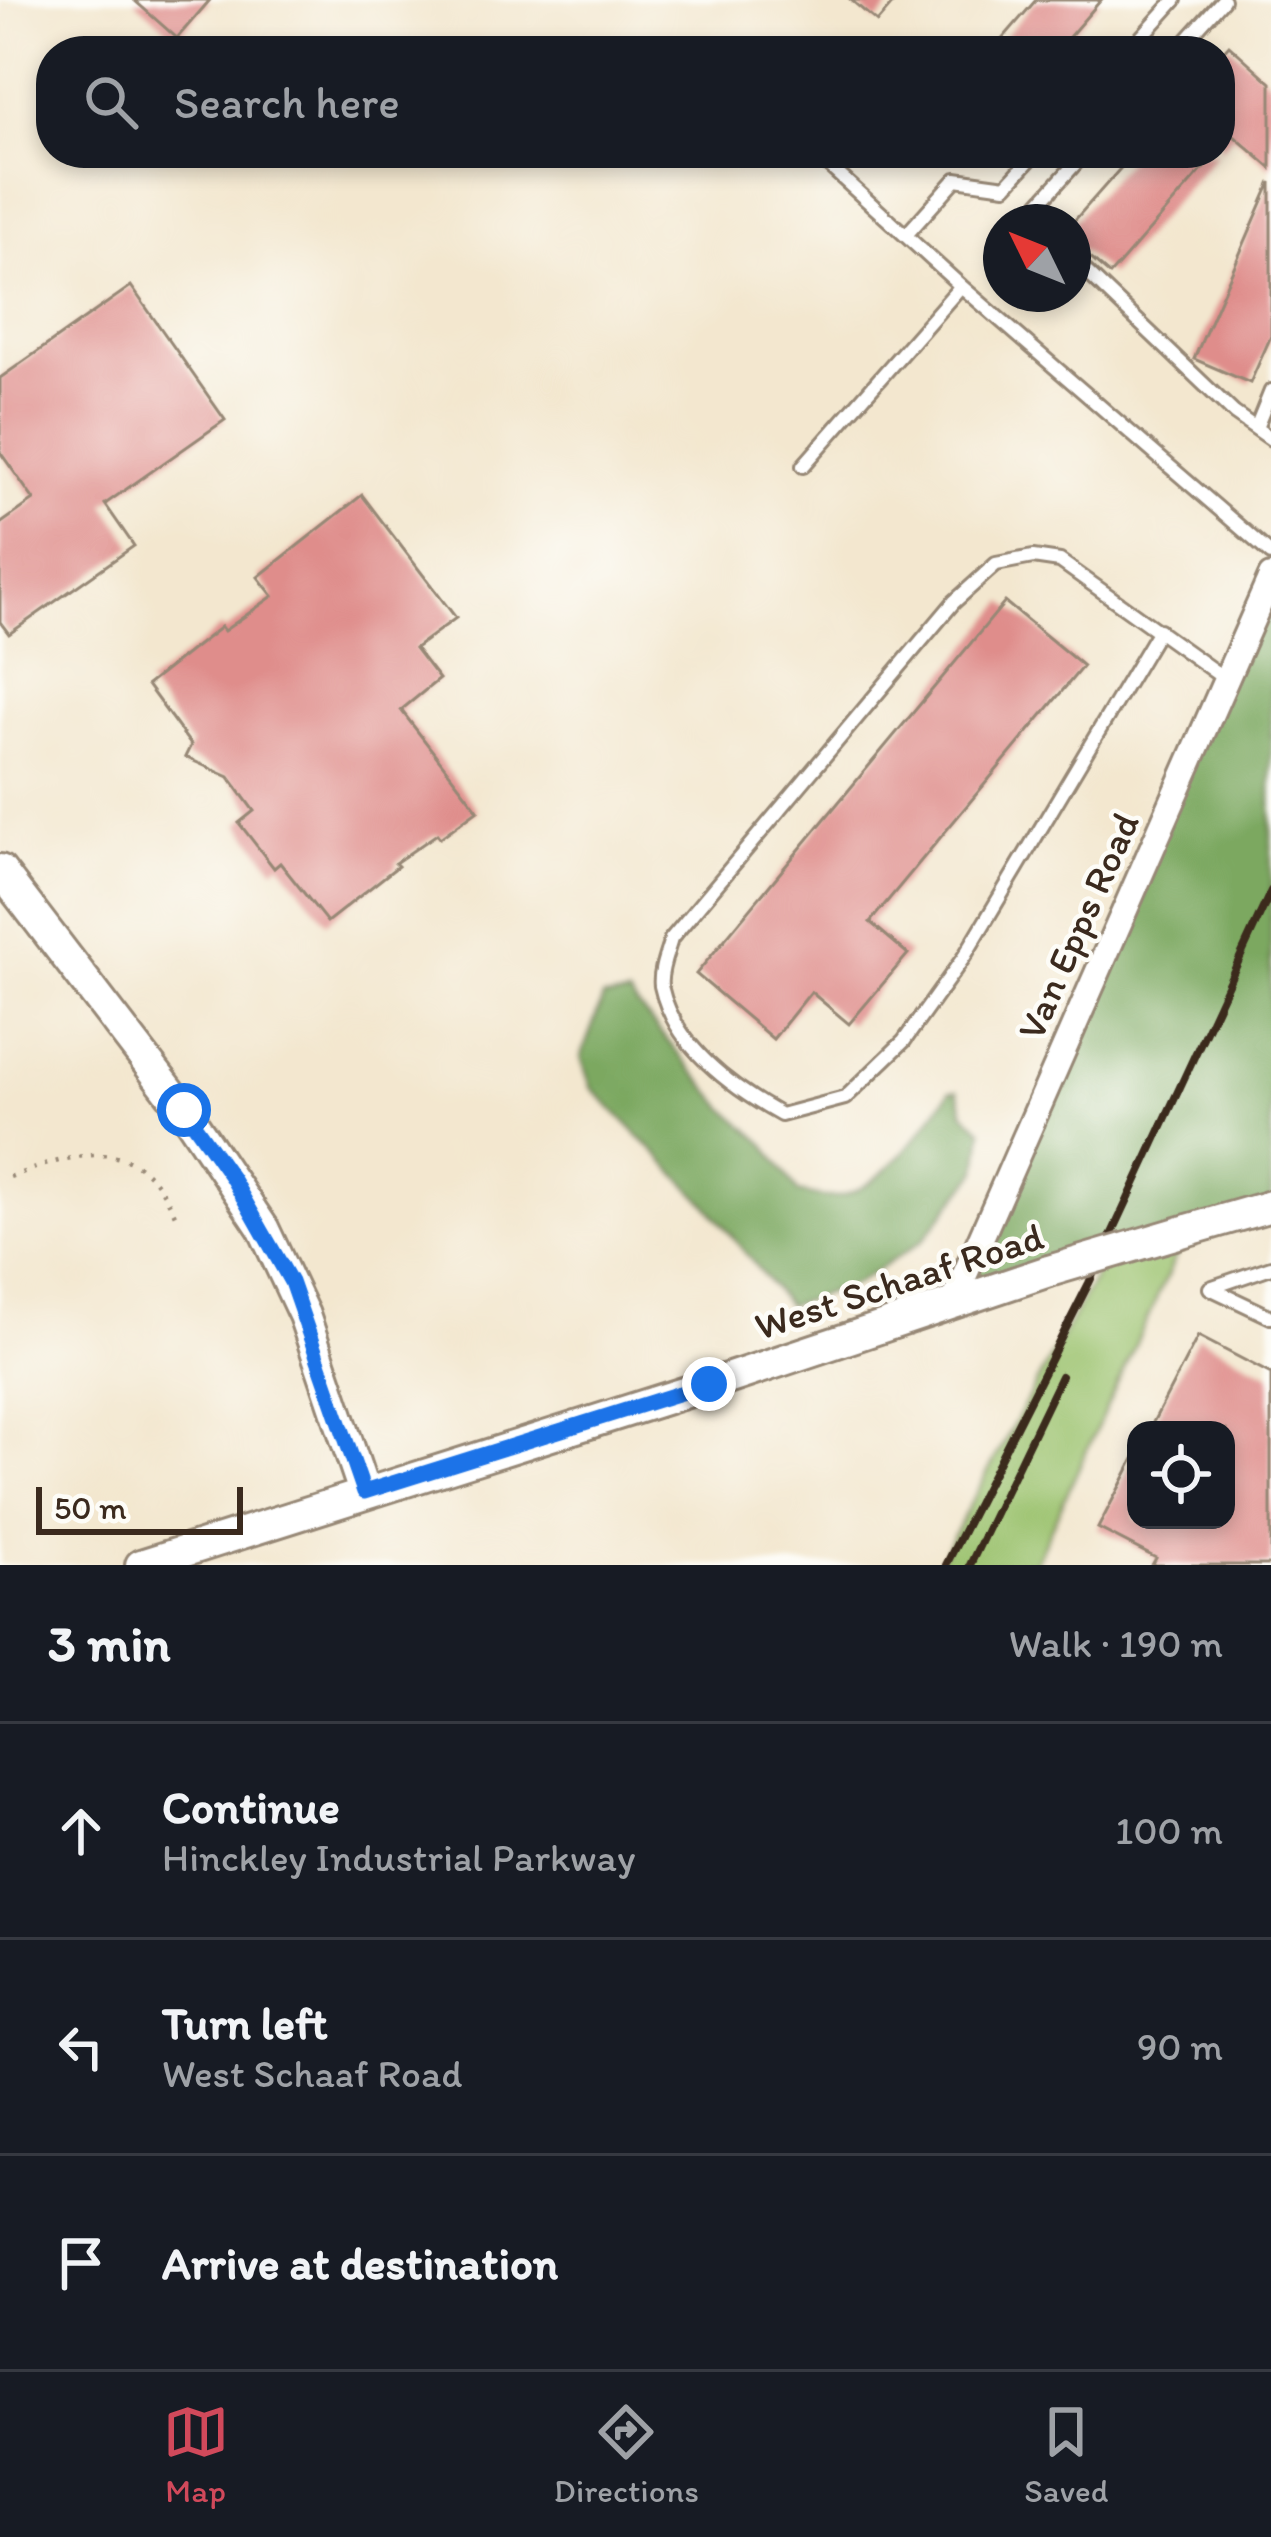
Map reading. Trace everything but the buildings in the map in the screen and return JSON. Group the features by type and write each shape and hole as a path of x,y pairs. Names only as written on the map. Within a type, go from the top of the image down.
{"street":[{"name":"Van Epps Road","path":"952,1304 1271,577"},
{"path":"0,870 184,1110 263,1228 304,1316 364,1492"},
{"name":"West Schaaf Road","path":"141,1565 1049,1271 1271,1206"}],"lane":[{"path":"1143,36 1175,0"},
{"path":"1190,36 1222,0"},
{"path":"831,168 1271,554"},
{"path":"905,235 956,179 1006,186 1022,168"},
{"path":"1040,204 1072,168"},
{"path":"1091,276 1234,413 1271,439"},
{"path":"802,466 962,286"},
{"path":"1256,428 1271,391"},
{"path":"1159,630 964,957 904,1042 845,1098 781,1115 735,1089 679,1031 660,982 671,940 954,602 996,564 1033,557 1060,561 1159,630 1226,679"},
{"path":"1271,1267 1210,1288 1271,1317"}],"path":[{"path":"10,1177 76,1154 104,1154 134,1165 158,1184 178,1222"}],"green space":[{"path":"1271,577 1271,1206 952,1304"},
{"path":"629,996 726,1109 766,1145 798,1192 837,1197 870,1182 901,1154 950,1091 958,1091 964,1112 983,1130 978,1171 922,1241 856,1284 788,1306 706,1204 591,1087 581,1057 603,998"},
{"path":"1188,1230 1034,1565 937,1565 1107,1254"}],"railway":[{"path":"946,1565 1089,1283 1271,891"},
{"path":"970,1565 1061,1376"}],"route":[{"path":"184,1110 232,1178 291,1282 364,1492 709,1384"}]}
